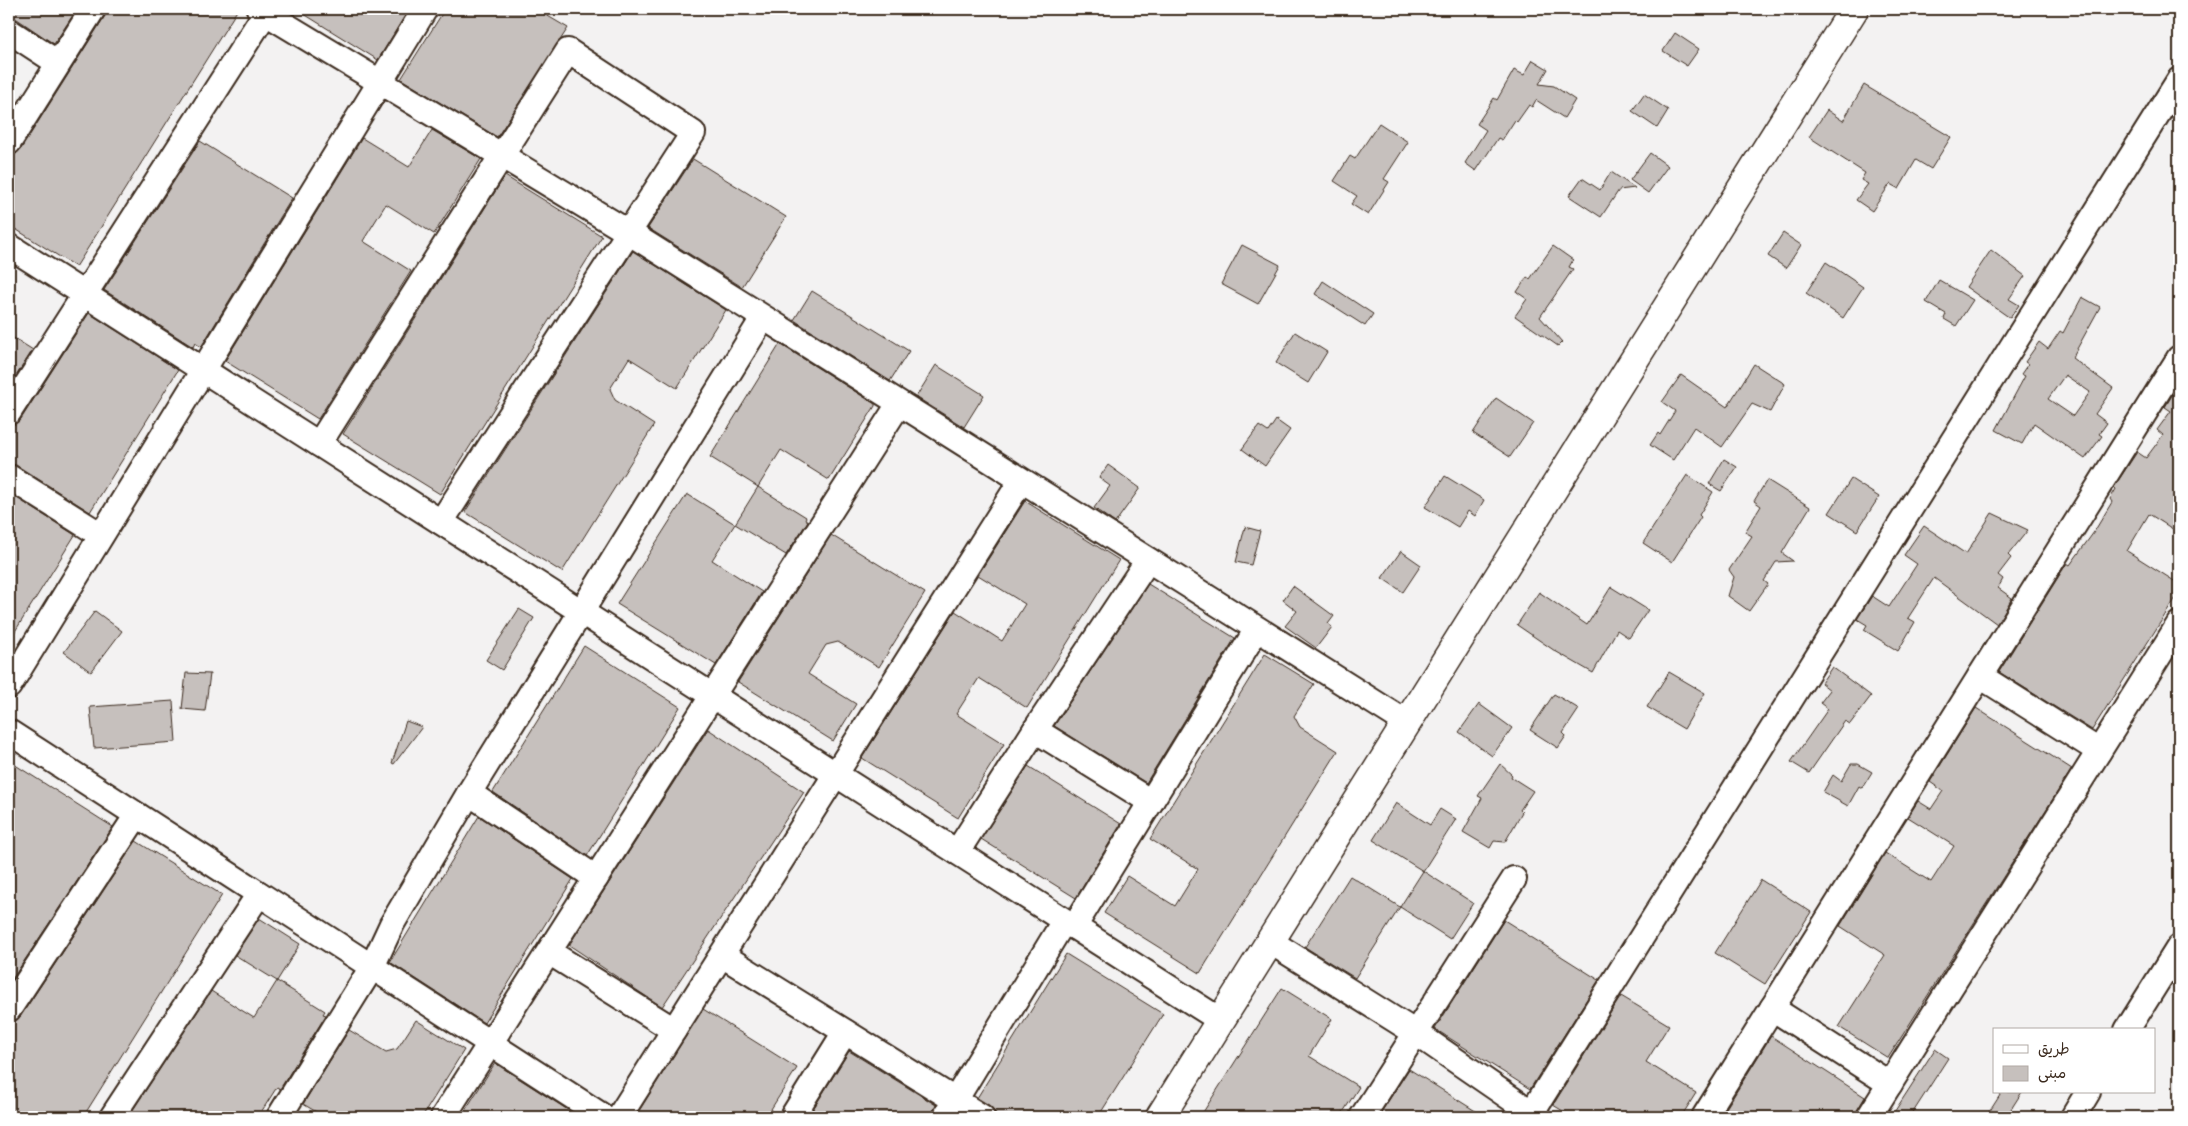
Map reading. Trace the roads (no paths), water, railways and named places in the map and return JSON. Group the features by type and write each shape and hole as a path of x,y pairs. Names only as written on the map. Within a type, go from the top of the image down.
{"street":[{"path":"9,142 93,9"},
{"path":"9,686 100,534 425,9"},
{"path":"1160,1117 1854,9"},
{"path":"9,412 85,295 264,10 628,232 1407,723"},
{"path":"9,31 58,64"},
{"path":"319,444 568,51 693,134 441,522"},
{"path":"1271,942 1416,1033 1533,1116 2179,80"},
{"path":"9,246 1220,1020"},
{"path":"278,1117 372,967 392,924 469,793 763,318"},
{"path":"1704,1117 2179,358"},
{"path":"444,1117 899,404"},
{"path":"9,477 100,534"},
{"path":"619,1117 1022,481"},
{"path":"957,852 1035,730 1148,560"},
{"path":"1868,1117 2179,624"},
{"path":"950,1109 1069,924 1151,802 1258,629"},
{"path":"1980,676 2099,751"},
{"path":"1035,730 1151,802"},
{"path":"9,732 604,1117"},
{"path":"469,793 596,878"},
{"path":"9,1009 137,815"},
{"path":"1362,1117 1514,879"},
{"path":"112,1117 259,894"},
{"path":"2128,1028 2179,947"},
{"path":"549,952 674,1030"},
{"path":"722,956 845,1032 950,1109 982,1117"},
{"path":"1772,1008 1890,1084"},
{"path":"792,1117 845,1032"},
{"path":"2073,1117 2087,1094"}]}
